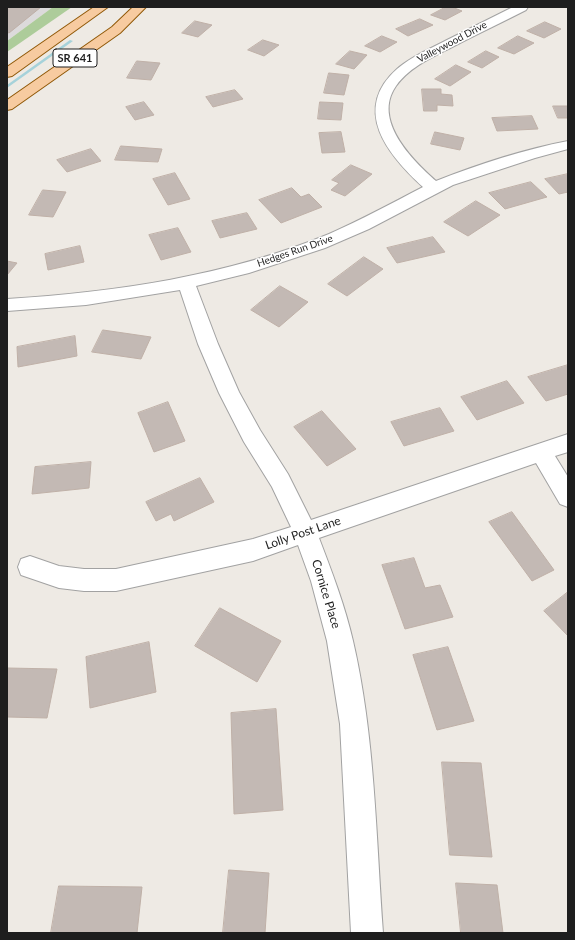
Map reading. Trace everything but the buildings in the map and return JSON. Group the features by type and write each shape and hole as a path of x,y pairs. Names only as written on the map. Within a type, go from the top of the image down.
{"main road":[{"name":"SR 641","path":"7,73 102,7"},
{"name":"SR 641","path":"7,106 116,30 140,7"}],"street":[{"name":"Valleywood Drive","path":"434,188 416,172 402,156 391,139 386,126 382,107 390,87 407,67 421,58 522,7"},
{"name":"Hedges Run Drive","path":"7,305 50,303 112,296 186,282 264,262 320,243 388,213 434,188 522,157 568,145"},
{"name":"Cornice Place","path":"186,282 208,344 229,393 252,436 280,481 305,532 323,581 340,641 354,724 367,933"},
{"name":"Lolly Post Lane","path":"30,567 59,577 84,580 116,580 143,576 253,550 568,443"},
{"path":"541,452 568,497"}],"shaded area":[{"path":"7,7 53,7 7,41"}],"green space":[{"path":"53,7 72,7 7,52 7,41"}],"waterway":[{"path":"7,87 71,41"}]}
